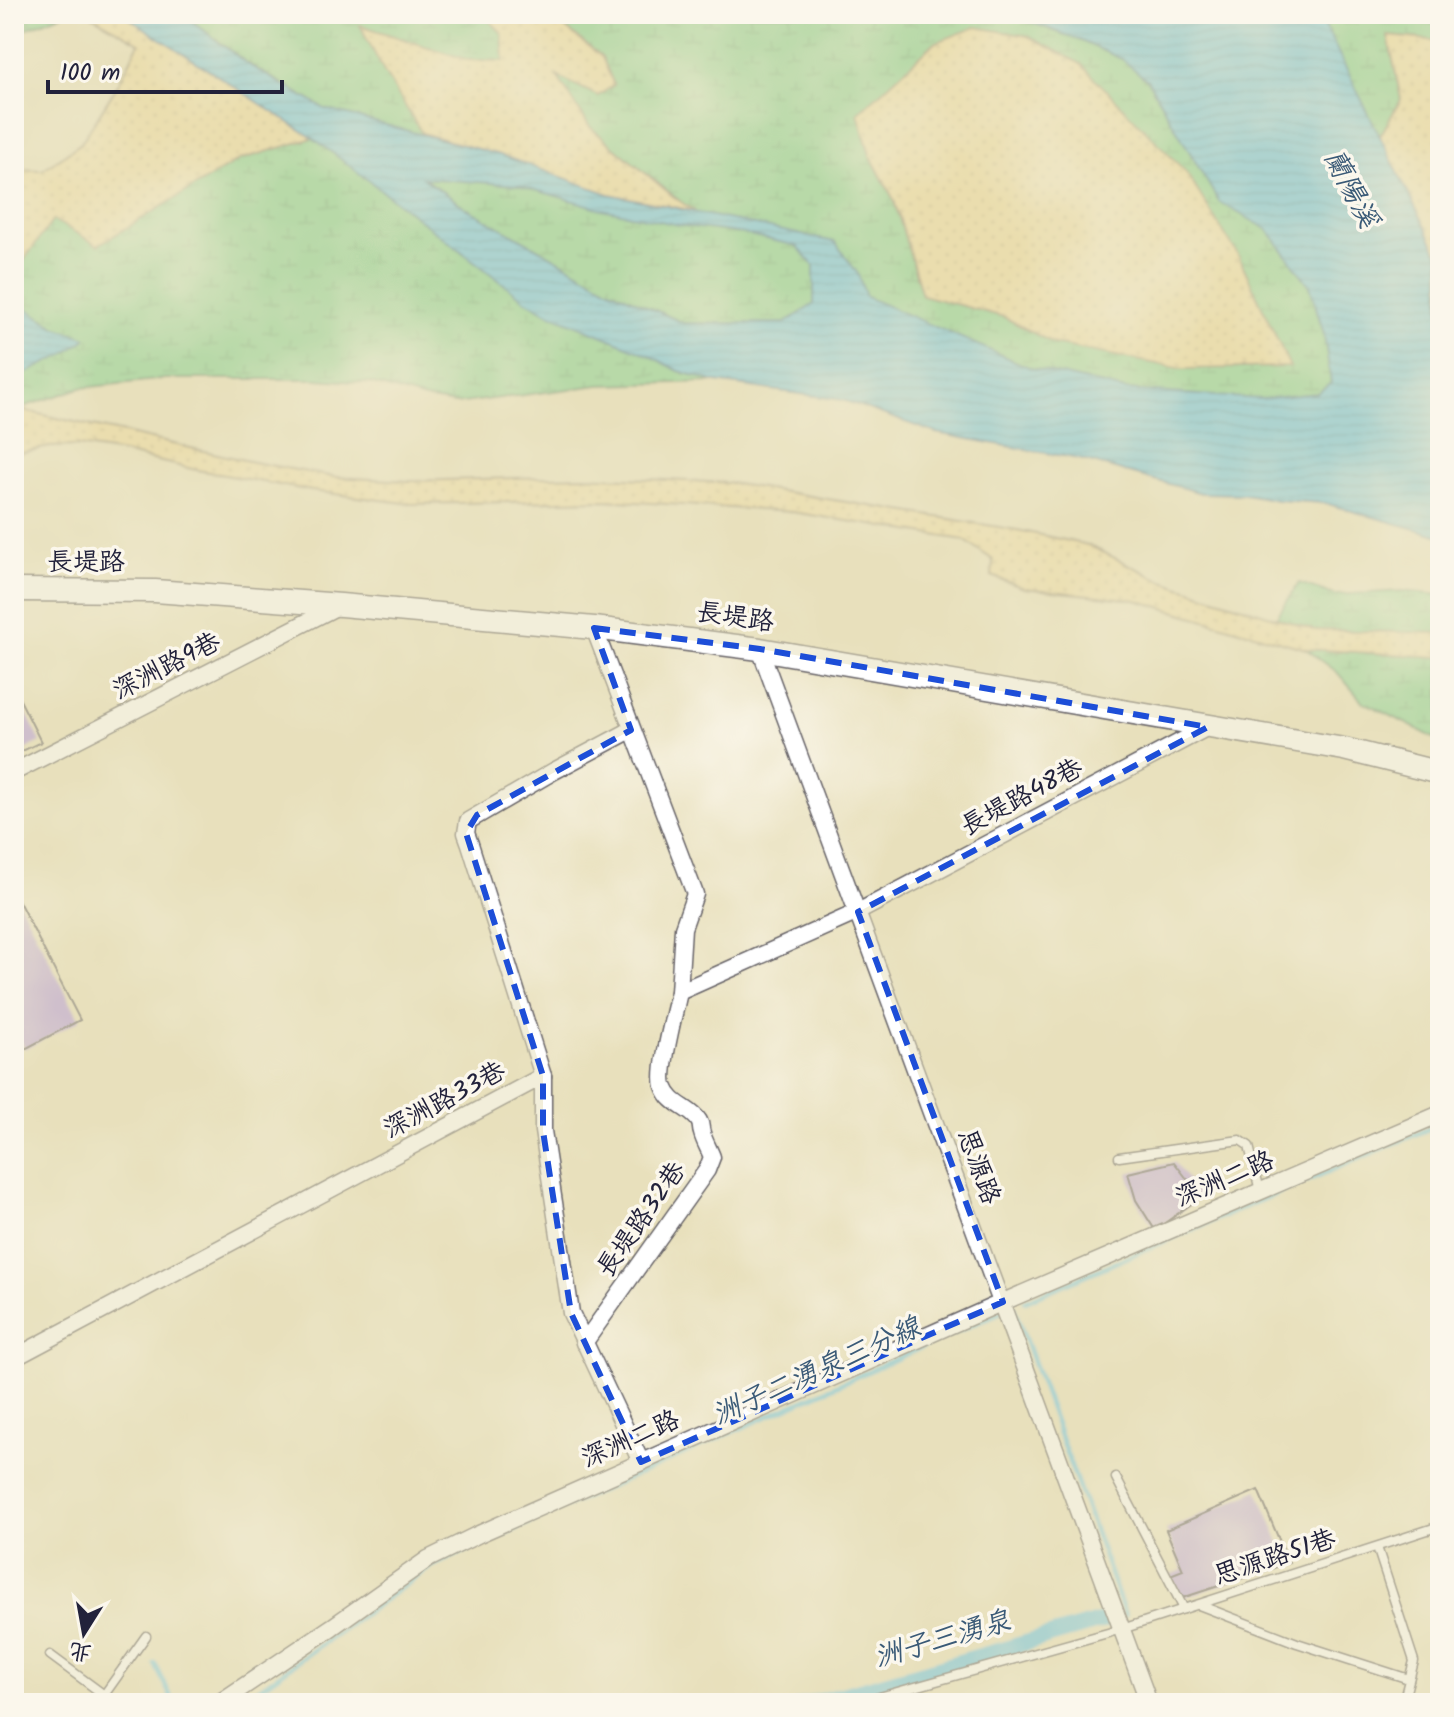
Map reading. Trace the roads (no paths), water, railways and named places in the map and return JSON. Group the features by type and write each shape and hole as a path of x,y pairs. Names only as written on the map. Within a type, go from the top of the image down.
{"street":[{"name":"長堤路","path":"14,590 155,591 341,605 594,628 760,649 1344,749 1440,773"},
{"name":"深洲路9巷","path":"14,772 341,605"},
{"name":"長堤路32巷","path":"584,1343 707,1170 712,1157 700,1122 679,1106 663,1083 679,992 683,928 695,894 594,628"},
{"name":"思源路","path":"760,649 1149,1703"},
{"name":"長堤路48巷","path":"858,912 1208,727"},
{"path":"543,1076 466,833 468,821 631,730"},
{"path":"679,992 858,912"},
{"name":"深洲路33巷","path":"14,1358 543,1076 543,1131 571,1313 641,1462"},
{"name":"深洲二路","path":"219,1703 428,1559 479,1534 1003,1302 1440,1114"}],"lane":[{"path":"1119,1157 1240,1140 1249,1146 1260,1191"},
{"path":"1116,1478 1184,1609"},
{"name":"思源路51巷","path":"858,1703 1122,1629 1440,1526"},
{"path":"1377,1547 1414,1661 1403,1703"},
{"path":"1198,1604 1297,1643 1409,1679"},
{"path":"104,1695 146,1636"},
{"path":"50,1655 115,1703"}],"water":[{"name":"蘭陽溪","path":"123,14 183,14 247,64 325,109 500,155 609,194 835,242 858,274 866,297 1031,368 1125,390 1261,399 1317,393 1331,383 1324,335 1310,286 1267,229 1219,202 1148,81 1122,59 1009,14 1319,14 1440,257 1440,536 1324,503 1245,494 1201,493 1079,459 936,433 843,400 716,382 679,371 525,300 313,138","holes":["423,178 518,185 602,209 797,246 814,266 814,304 785,323 683,323 610,289 466,208"]},
{"path":"14,305 25,307 55,327 87,338 62,356 14,379"}],"waterway":[{"name":"洲子二湧泉三分線","path":"1025,1301 1440,1124"},
{"path":"1013,1306 1125,1615"},
{"name":"洲子二湧泉三分線","path":"236,1703 432,1566 1001,1312"},
{"name":"洲子三湧泉","path":"793,1703 1104,1616"},
{"path":"817,1703 1105,1620"},
{"name":"洲子二湧泉三分線","path":"155,1664 174,1703"}]}
